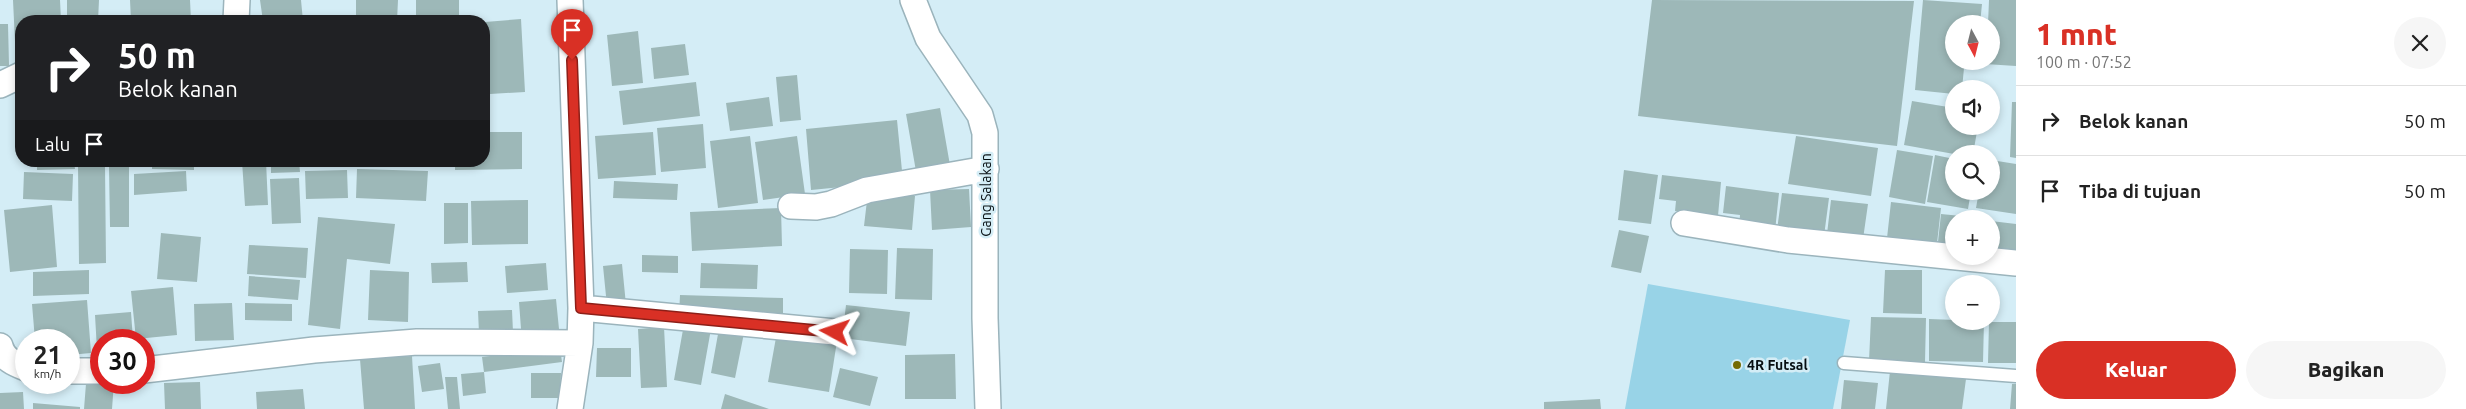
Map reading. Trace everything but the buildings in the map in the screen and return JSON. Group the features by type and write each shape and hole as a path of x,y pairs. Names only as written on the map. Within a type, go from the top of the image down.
{"street":[{"path":"236,15 237,0"},
{"path":"570,0 581,308 580,343 570,409"},
{"name":"Gang Salakan","path":"913,0 928,38 980,115 985,133 985,318 988,409"},
{"path":"0,85 15,78"},
{"path":"791,206 816,207 831,204 867,190 986,169"},
{"path":"1684,223 1788,240 2016,262"},
{"path":"581,308 835,332"},
{"path":"155,369 314,350 417,342 580,343"},
{"path":"0,346 1,352 15,364"}],"lane":[{"path":"1844,363 2016,376"}],"shaded area":[{"name":"4R Futsal","path":"1648,284 1850,320 1833,409 1625,409"}],"place":[{"name":"4R Futsal","path":"1737,365"}],"route":[{"path":"572,60 581,308 835,332"}]}
